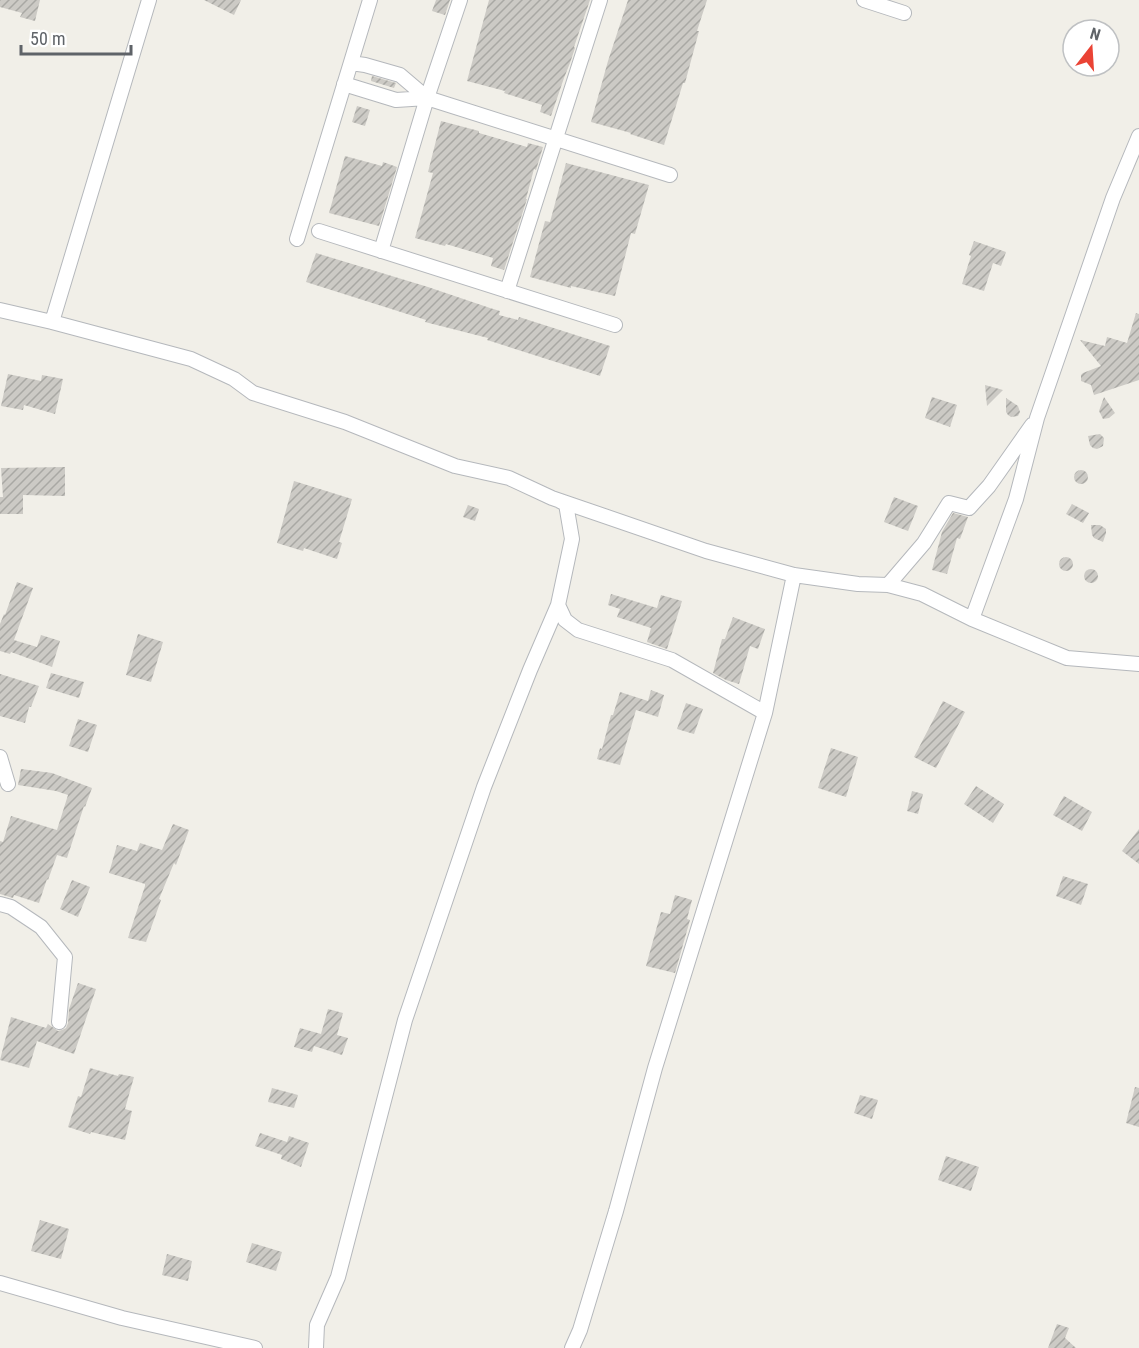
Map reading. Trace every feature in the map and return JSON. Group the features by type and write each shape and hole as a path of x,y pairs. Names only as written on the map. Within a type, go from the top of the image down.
{"street":[{"path":"52,322 149,0"},
{"path":"297,239 370,0"},
{"path":"381,251 427,98 460,0"},
{"path":"507,291 600,0"},
{"path":"864,0 904,12"},
{"path":"351,63 365,64 400,75 427,98"},
{"path":"344,84 396,100 427,98 670,175"},
{"path":"972,619 1016,499 1037,418 1113,198 1139,136"},
{"path":"319,231 615,325"},
{"path":"0,310 191,359 234,379 253,393 345,422 455,466 509,478 566,504 572,539 558,605 484,787 405,1020 338,1277 317,1325 316,1348"},
{"path":"888,585 924,543 949,503 969,508 989,486 1037,418"},
{"path":"552,498 706,551 794,575 858,584 888,585 922,594 972,619 1068,658 1139,664"},
{"path":"572,1348 580,1330 616,1211 655,1068 765,713 794,575"},
{"path":"558,605 565,620 578,630 672,660 765,713"},
{"path":"0,757 8,784"},
{"path":"0,904 10,907 41,927 66,957 59,1022"},
{"path":"0,1283 122,1318 255,1348"}],"building":[{"path":"0,0 40,0 35,21 20,17 22,13 0,7"},
{"path":"204,0 241,0 234,15"},
{"path":"436,0 450,0 445,15 432,11"},
{"path":"489,0 590,0 551,116 540,112 542,105 504,93 505,91 467,81"},
{"path":"628,0 707,0 685,83 683,83 664,145 591,122"},
{"path":"372,76 396,83 394,88 371,81"},
{"path":"357,106 370,110 365,126 352,122"},
{"path":"441,121 527,147 528,143 543,147 536,170 534,169 527,199 504,270 491,266 493,258 446,244 445,246 415,238 433,173 428,172"},
{"path":"345,156 382,166 383,162 397,167 379,226 329,213"},
{"path":"566,163 649,185 635,234 631,233 615,296 530,277 545,221 550,222"},
{"path":"974,241 1006,252 1001,266 993,263 984,291 962,284"},
{"path":"316,253 500,311 499,315 518,320 519,317 610,346 600,376 487,340 488,338 425,322 426,320 306,282"},
{"path":"1136,313 1139,314 1139,380 1094,395 1091,385 1081,381 1081,375 1101,366 1080,340 1105,346 1107,337 1127,343"},
{"path":"8,374 41,381 42,375 63,379 55,414 24,405 23,410 1,406"},
{"path":"985,385 1003,390 987,406"},
{"path":"932,397 957,405 950,427 925,418"},
{"path":"1104,397 1115,413 1103,419 1099,411"},
{"path":"1006,398 1018,406 1020,412 1018,416 1011,417 1006,412"},
{"path":"1100,434 1104,438 1103,446 1093,448 1088,436"},
{"path":"65,467 65,496 23,495 23,514 0,514 0,497 3,497 1,468"},
{"path":"1081,470 1086,472 1088,477 1086,482 1081,484 1076,482 1074,477 1076,472"},
{"path":"294,481 352,499 339,542 342,543 337,559 304,548 303,551 277,543"},
{"path":"894,497 918,506 908,531 884,522"},
{"path":"1072,504 1089,513 1083,523 1066,514"},
{"path":"468,505 479,509 475,521 463,517"},
{"path":"953,513 968,517 960,539 957,538 947,574 932,570 942,532"},
{"path":"1091,525 1100,525 1106,529 1103,542 1094,538"},
{"path":"1066,557 1071,559 1073,564 1071,569 1066,571 1061,569 1059,564 1061,559"},
{"path":"1091,569 1096,571 1098,576 1096,581 1091,583 1086,581 1084,576 1086,571"},
{"path":"17,582 33,588 14,640 37,647 41,635 60,641 52,667 11,652 10,654 0,651 0,624"},
{"path":"611,594 657,608 661,595 682,601 667,649 647,642 651,628 617,617 620,609 608,605"},
{"path":"733,617 765,629 758,649 750,646 739,684 713,673 722,639 725,639"},
{"path":"138,634 163,642 151,682 126,675"},
{"path":"51,673 84,682 79,698 46,688"},
{"path":"0,674 39,686 31,707 29,707 25,723 0,716"},
{"path":"651,690 664,695 658,717 636,710 620,765 597,759 620,692 648,701"},
{"path":"943,701 965,712 936,768 914,757"},
{"path":"686,703 703,709 694,734 677,729"},
{"path":"78,719 97,725 88,752 69,746"},
{"path":"831,748 858,757 846,797 818,788"},
{"path":"21,769 52,773 92,788 67,858 57,855 39,903 14,895 13,898 0,894 0,841 3,842 11,816 57,830 68,795 18,785"},
{"path":"976,786 1004,804 993,823 964,804"},
{"path":"912,791 923,794 918,814 907,811"},
{"path":"1064,796 1092,812 1082,831 1053,815"},
{"path":"173,824 189,830 176,865 174,863 159,899 161,900 146,942 128,938 145,884 109,873 117,845 137,851 140,843 162,850"},
{"path":"1139,829 1139,864 1122,851"},
{"path":"1063,876 1088,884 1081,905 1056,896"},
{"path":"72,880 90,887 78,917 60,909"},
{"path":"675,895 692,900 687,919 690,920 675,973 646,966 661,912 670,914"},
{"path":"78,983 96,989 74,1054 37,1041 29,1068 0,1060 11,1017 46,1028 48,1024 58,1031 66,1028 69,1009"},
{"path":"328,1009 343,1013 337,1035 348,1038 342,1055 314,1046 312,1052 294,1047 300,1028 321,1034"},
{"path":"90,1068 118,1076 119,1074 134,1077 125,1109 132,1111 125,1140 91,1132 90,1134 68,1127"},
{"path":"1135,1087 1139,1088 1139,1127 1126,1123"},
{"path":"272,1088 298,1095 294,1108 268,1102"},
{"path":"860,1095 878,1100 872,1119 854,1113"},
{"path":"260,1133 287,1142 289,1136 309,1143 301,1167 281,1159 282,1155 255,1146"},
{"path":"946,1156 979,1167 971,1191 938,1180"},
{"path":"40,1220 69,1229 61,1259 31,1251"},
{"path":"252,1243 282,1252 276,1271 246,1262"},
{"path":"167,1254 192,1261 188,1281 162,1275"},
{"path":"1057,1324 1069,1328 1065,1338 1076,1348 1048,1348"}]}
